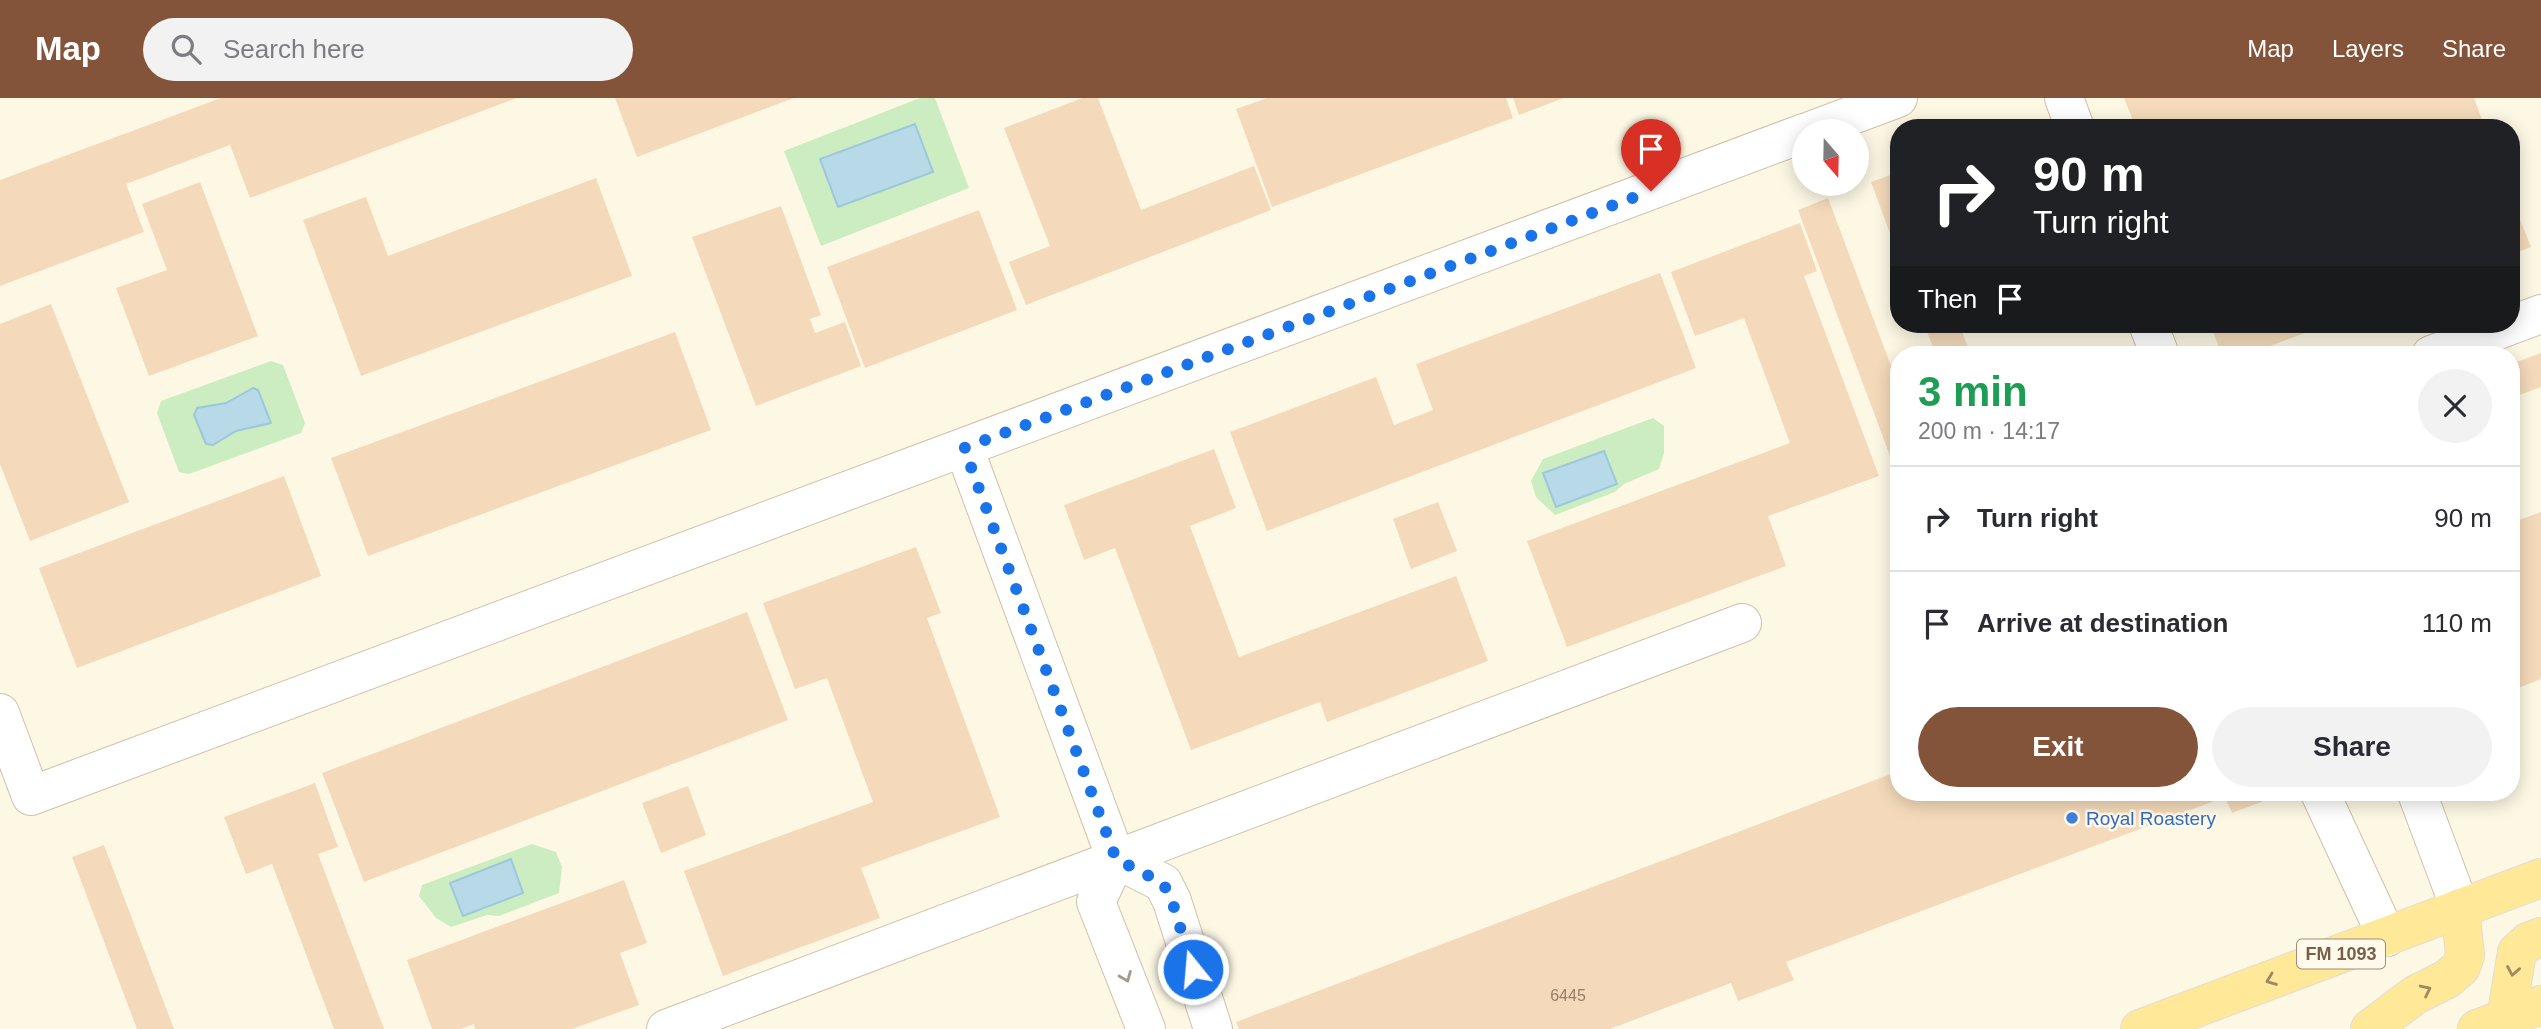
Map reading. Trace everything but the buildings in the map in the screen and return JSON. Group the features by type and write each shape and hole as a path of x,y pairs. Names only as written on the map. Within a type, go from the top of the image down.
{"main road":[{"name":"FM 1093","path":"2140,1029 2541,878"},
{"path":"2370,1029 2415,995 2447,979 2461,967 2465,955 2460,908"},
{"path":"2491,1024 2517,952 2528,942 2541,937"},
{"path":"2491,1024 2541,1005"}],"lane":[{"path":"1842,119 1898,98"},
{"path":"2064,98 2072,119"},
{"path":"0,713 31,796 1792,138"},
{"path":"2520,322 2541,314"},
{"path":"2455,346 2490,333"},
{"path":"964,448 1116,859 1163,883 1172,901 1213,1029"},
{"path":"666,1029 1742,623"},
{"path":"2324,801 2387,937"},
{"path":"2420,801 2460,908"},
{"path":"1116,859 1096,902 1146,1029"}],"green space":[{"path":"920,98 935,98 969,188 821,246 784,151"},
{"path":"271,361 283,365 305,423 301,433 189,474 179,472 157,413 161,401"},
{"path":"1653,418 1664,426 1664,453 1659,469 1624,484 1615,492 1555,515 1536,497 1531,481 1543,459"},
{"path":"532,844 556,852 562,867 559,893 499,916 487,915 451,927 436,918 419,896 422,885"}],"water":[{"path":"915,124 933,172 838,207 820,159"},
{"path":"253,388 258,390 271,423 236,431 213,445 206,444 194,415 197,408 226,403"},
{"path":"1604,451 1617,484 1556,507 1543,473"},
{"path":"511,859 523,893 463,916 450,883"}],"place":[{"name":"Royal Roastery","path":"2072,818"}],"route":[{"path":"1193,969 1172,901 1163,883 1116,859 964,448 1651,191"}]}
